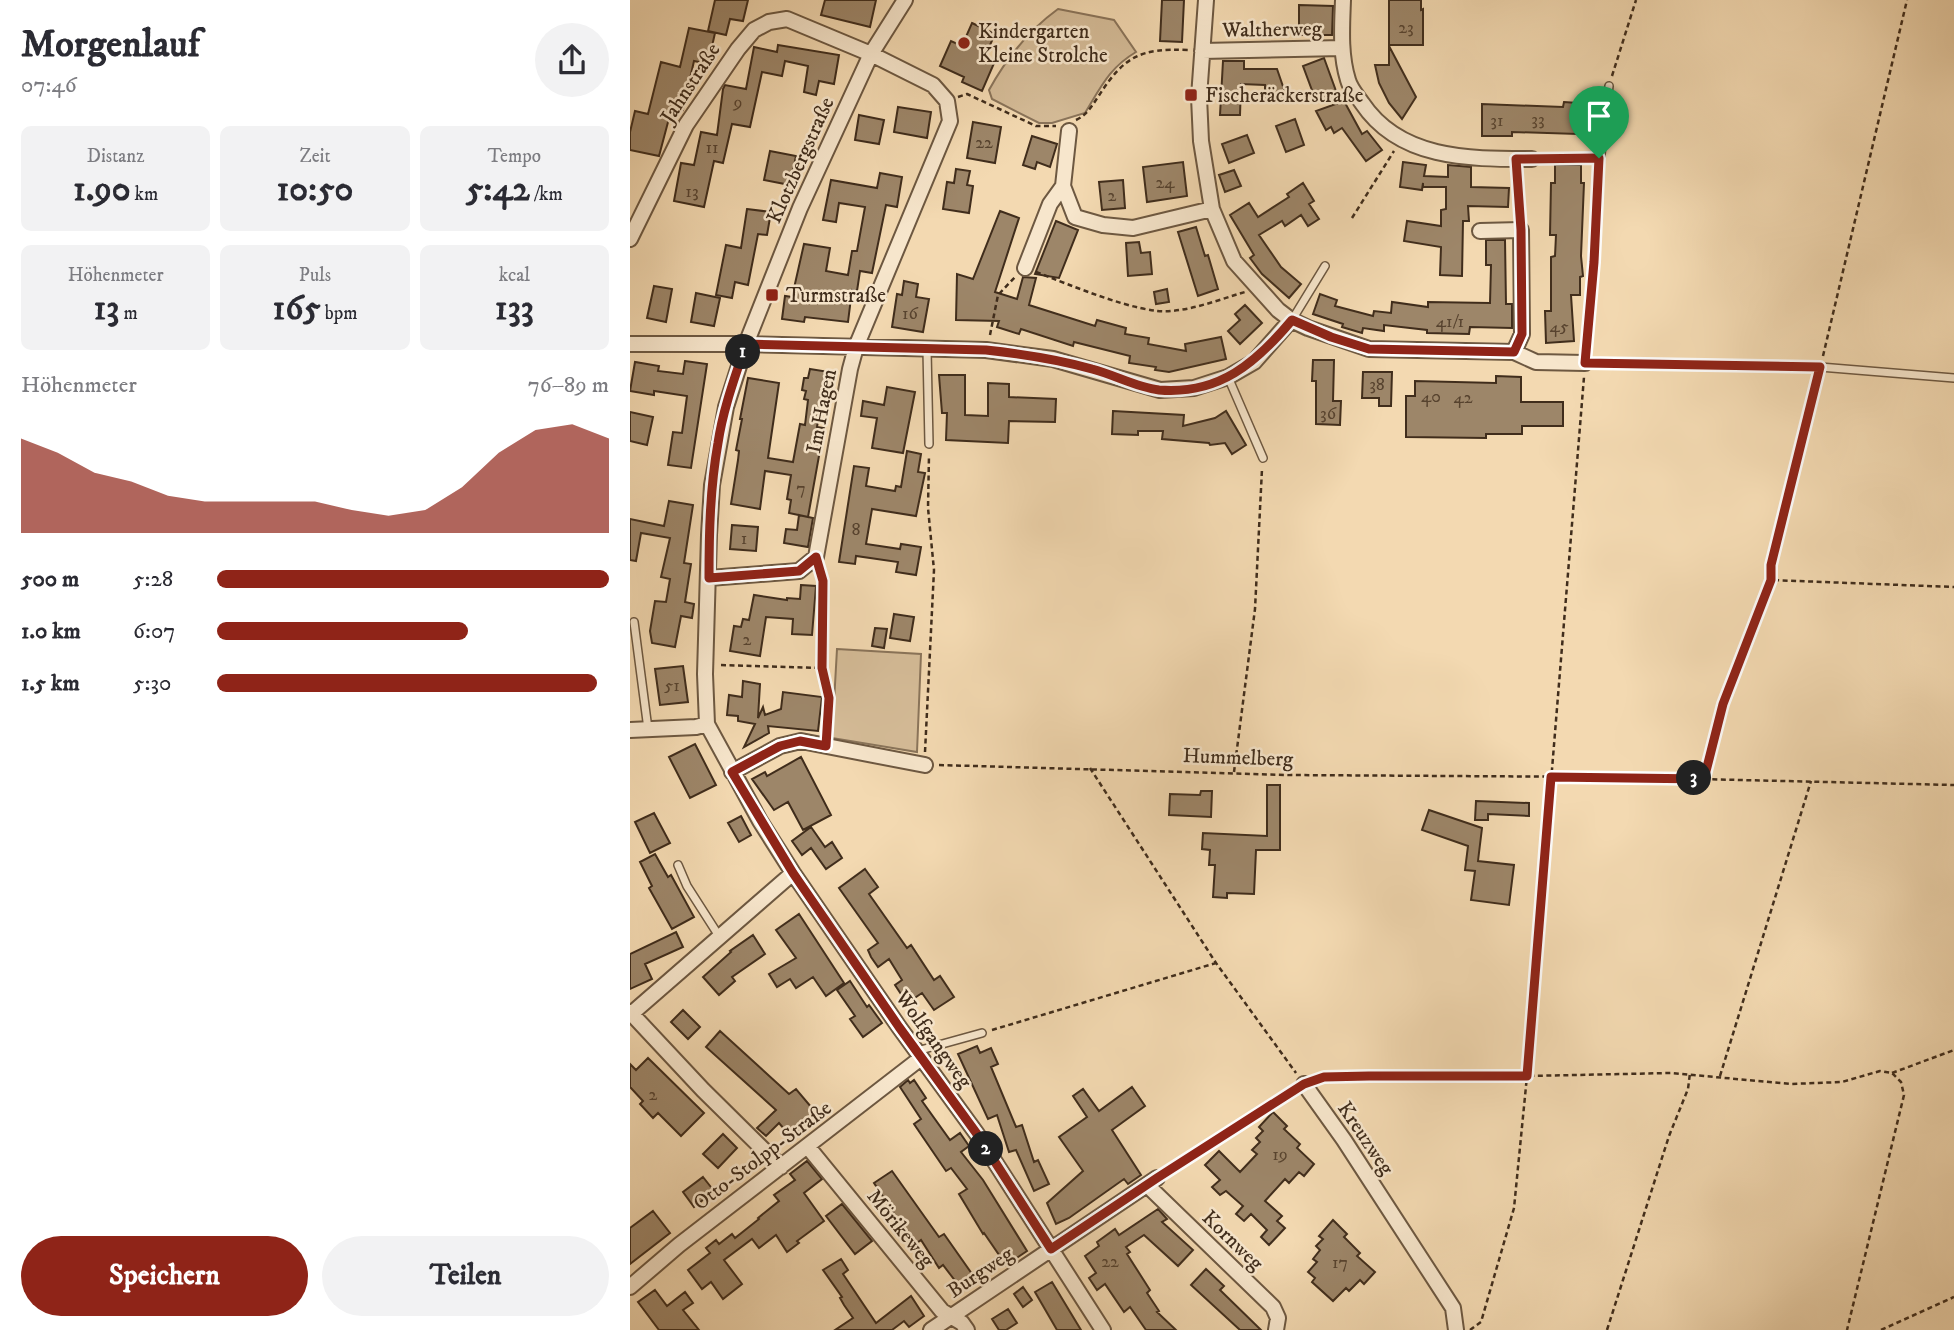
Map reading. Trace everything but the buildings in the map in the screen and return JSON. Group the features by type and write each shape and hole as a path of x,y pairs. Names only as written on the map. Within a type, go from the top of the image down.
{"street":[{"name":"Klotzbergstraße","path":"746,344 800,208 871,54 905,0"},
{"path":"1206,0 1199,97 1201,141 1212,209 1234,261 1278,310 1292,320 1331,337 1369,349 1514,352 1536,362 1585,363"},
{"name":"Waltherweg","path":"1343,0 1342,48 1348,82 1370,114 1384,128 1420,148 1459,158 1532,159"},
{"name":"Jahnstraße","path":"630,239 687,125 738,49 754,30 769,22 787,19 871,54"},
{"name":"Waltherweg","path":"1202,51 1342,48"},
{"path":"871,54 933,85 947,101"},
{"name":"Im Hagen","path":"816,557 856,347 950,121 947,101"},
{"path":"1067,127 1063,186 1075,217 1103,225 1133,228 1212,209"},
{"path":"1025,268 1049,204 1063,186"},
{"path":"1480,231 1521,230 1522,334 1514,352"},
{"path":"630,344 986,350 1053,359 1160,390 1194,388 1228,377 1254,362 1292,320"},
{"name":"Wolfgangweg","path":"746,344 726,407 712,485 705,674 707,723 732,772 793,873 977,1134 1103,1330"},
{"path":"709,578 799,571 816,557"},
{"path":"630,730 696,727 707,723"},
{"path":"732,772 780,746 800,741 925,765"},
{"path":"781,1167 630,1013 793,873"},
{"name":"Otto-Stolpp-Straße","path":"630,1287 679,1245 808,1147 919,1055"},
{"name":"Kreuzweg","path":"1304,1084 1344,1140 1453,1308 1456,1330"},
{"name":"Mörikeweg","path":"808,1147 942,1311 962,1322 967,1330"},
{"name":"Burgweg","path":"932,1330 1152,1182"},
{"name":"Kornweg","path":"1152,1182 1273,1307 1279,1318 1276,1330"}],"lane":[{"path":"1609,86 1599,158 1585,363 1820,367 1954,378"},
{"path":"1292,320 1325,266"},
{"path":"927,350 929,444"},
{"path":"1228,377 1263,458"},
{"path":"634,622 648,729"},
{"path":"678,865 698,906 719,936"},
{"path":"919,1055 982,1032"},
{"path":"1152,1182 1304,1084"}],"path":[{"path":"1609,86 1634,0"},
{"path":"1704,779 1723,704 1771,580 1771,565 1894,64 1907,0"},
{"path":"947,101 967,94 1036,126 1067,127 1085,116 1114,71 1143,53 1159,49 1202,51"},
{"path":"1352,218 1401,139"},
{"path":"1532,159 1599,158"},
{"path":"1516,159 1521,230"},
{"path":"986,350 998,295 1025,268 1105,298 1161,312 1258,289"},
{"path":"1470,1330 1481,1322 1514,1208 1585,363"},
{"path":"925,765 934,570 928,508 929,444"},
{"path":"1234,772 1255,608 1263,458"},
{"path":"816,557 823,581 822,668 829,698 826,746"},
{"path":"1771,580 1954,587"},
{"path":"721,665 822,668"},
{"name":"Hummelberg","path":"925,765 1288,775 1704,779 1954,785"},
{"path":"1090,768 1216,963 1304,1084 1324,1077 1609,1073 1690,1073 1791,1084 1842,1082 1880,1071 1892,1073 1954,1050"},
{"path":"1720,1076 1811,781"},
{"path":"982,1032 1216,963"},
{"path":"1607,1330 1669,1136 1688,1089 1690,1073"},
{"path":"1847,1330 1904,1095 1901,1082 1892,1073"},
{"path":"1881,1330 1954,1297"}],"shaded area":[{"path":"1058,9 1114,20 1136,52 1112,71 1085,113 1052,123 1039,123 992,99 989,90 1019,46 1037,26"},
{"path":"837,649 921,654 917,752 832,738"}],"place":[{"name":"Kindergarten Kleine Strolche","path":"964,43"},
{"name":"Fischeräckerstraße","path":"1191,95"},
{"name":"Turmstraße","path":"772,295"}],"route":[{"path":"1599,158 1585,363 1820,367 1771,565 1771,580 1723,704 1704,779 1551,777 1527,1076 1324,1077 1304,1084 1051,1249 977,1134 793,873 732,772 780,746 800,741 826,746 829,698 822,668 823,581 816,557 799,571 709,578 712,485 718,442 746,344 986,350 1025,354 1097,370 1160,390 1194,388 1228,377 1254,362 1292,320 1331,337 1369,349 1514,352 1522,334 1521,230 1516,159 1599,158"}]}
